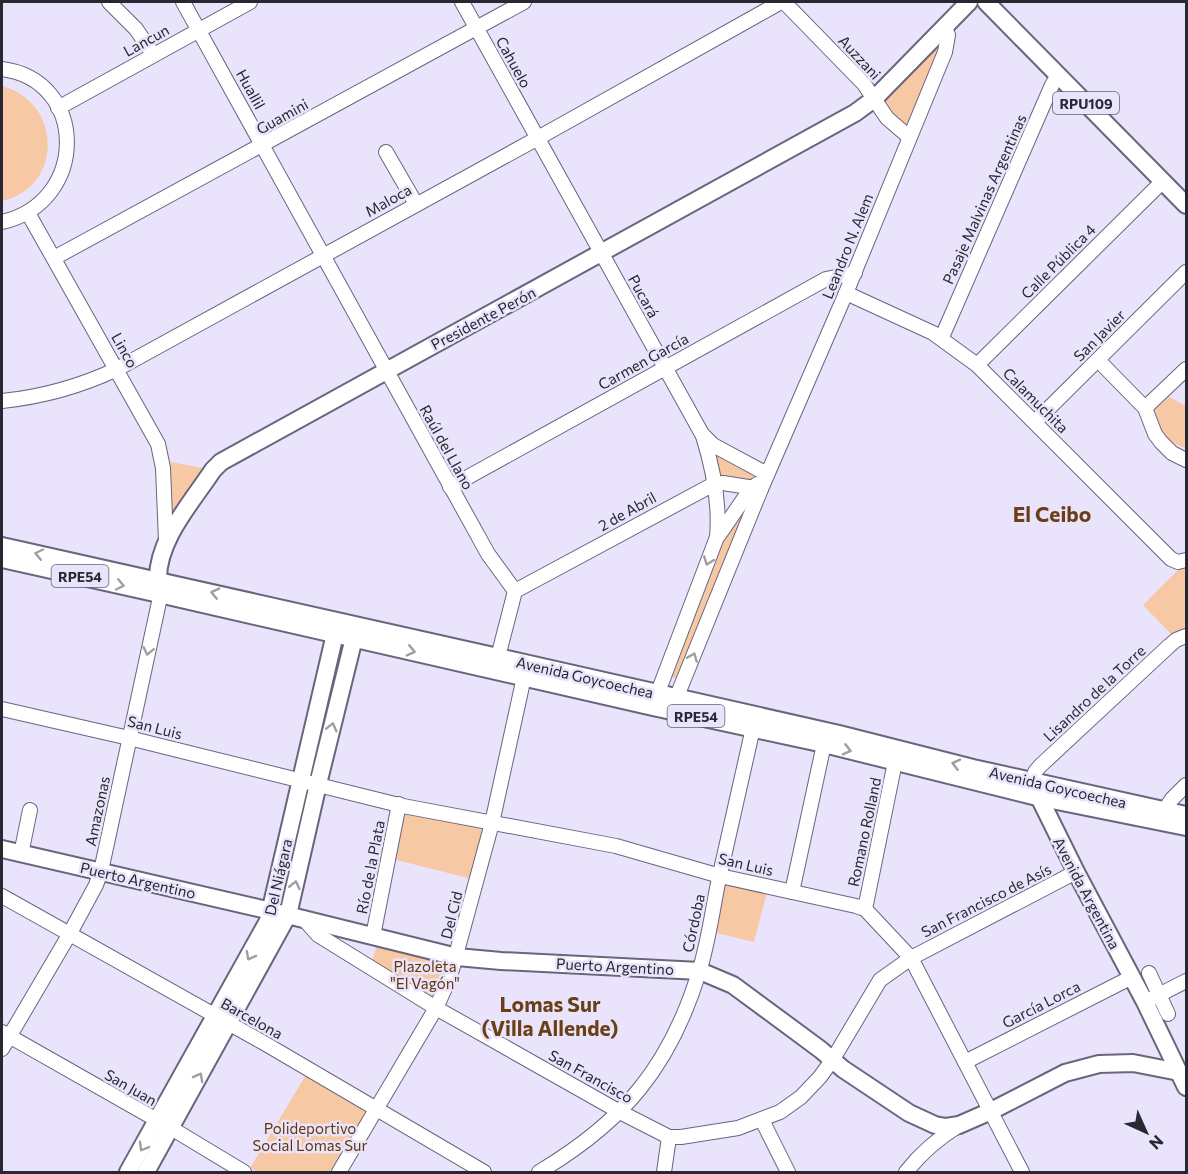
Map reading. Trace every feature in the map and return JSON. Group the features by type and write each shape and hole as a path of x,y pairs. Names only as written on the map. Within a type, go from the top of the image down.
{"main road":[{"name":"Presidente Perón","path":"158,587 158,567 166,541 221,462 855,113 874,99 969,2"},
{"name":"RPU109","path":"986,2 1186,205"},
{"name":"RPE54","path":"2,546 158,587"},
{"name":"RPE54","path":"2,559 158,587"},
{"name":"Avenida Goycoechea","path":"158,587 345,630 524,677 658,694"},
{"name":"Avenida Goycoechea","path":"345,630 498,657 838,734 1035,789 1186,827"},
{"name":"Del Niágara","path":"146,1173 165,1125 222,1021 268,921 300,780 345,630"},
{"name":"Del Niágara","path":"222,1021 296,916 345,630"},
{"name":"Avenida Goycoechea","path":"676,698 753,728 895,762 1186,815"},
{"name":"Avenida Argentina","path":"1035,789 1132,977 1152,999 1183,1079"},
{"name":"Puerto Argentino","path":"2,849 296,916 457,957 700,971 733,985 833,1059 843,1069 918,1118 946,1127 959,1125 991,1111 1065,1073 1099,1064 1133,1063 1183,1079"},
{"name":"Del Niágara","path":"128,1173 165,1125"}],"street":[{"path":"109,2 136,29 153,54"},
{"name":"Huallil","path":"183,2 324,256"},
{"name":"Lancun","path":"58,108 250,2"},
{"name":"Cahuelo","path":"462,2 538,138"},
{"name":"Guamini","path":"54,258 524,2"},
{"name":"Auzzani","path":"782,2 864,84 887,118 909,137"},
{"name":"Maloca","path":"2,401 57,391 98,378 117,369 782,2"},
{"name":"Leandro N. Alem","path":"676,698 757,488 767,474 846,294 945,52 948,35 945,28"},
{"path":"2,69 11,70 30,78 46,91 58,108 66,132 67,159 62,175 41,204 28,213 2,222"},
{"name":"Pasaje Malvinas Argentinas","path":"942,338 1052,85 1059,75"},
{"name":"Pucará","path":"538,138 702,434 713,445 767,474"},
{"path":"386,152 416,204"},
{"name":"Calle Pública 4","path":"977,365 1162,181"},
{"name":"Linco","path":"28,213 117,369 160,450 163,468 166,541"},
{"name":"Raúl del Llano","path":"324,256 488,554 515,591"},
{"name":"San Javier","path":"1035,422 1186,272"},
{"name":"Carmen García","path":"450,487 826,279 855,273"},
{"name":"Calamuchita","path":"846,294 942,338 977,365 1171,559 1182,561"},
{"path":"1098,360 1145,408 1155,434 1161,442 1173,453 1186,460"},
{"path":"1145,408 1186,369"},
{"name":"Leandro N. Alem","path":"658,694 717,537 719,520 714,484 702,434"},
{"path":"714,484 757,488"},
{"name":"2 de Abril","path":"515,591 714,484"},
{"name":"Leandro N. Alem","path":"717,537 745,497 757,488"},
{"name":"Amazonas","path":"2,1049 5,1034 69,935 96,885 159,602 158,587"},
{"path":"498,657 515,591"},
{"name":"Lisandro de la Torre","path":"1035,789 1035,772 1040,766 1169,646 1186,636"},
{"name":"Del Cid","path":"339,1173 447,986 457,957 492,823 524,677"},
{"name":"San Luis","path":"2,709 399,804 616,846 720,876 865,909"},
{"name":"Córdoba","path":"539,1173 571,1153 620,1112 643,1086 673,1040 700,971 753,728"},
{"path":"792,892 824,744"},
{"name":"Romano Rolland","path":"865,909 895,762"},
{"path":"1164,811 1186,784"},
{"name":"Río de la Plata","path":"373,936 399,804"},
{"path":"21,854 30,810"},
{"name":"San Francisco de Asís","path":"911,958 1076,872"},
{"name":"Barcelona","path":"2,896 377,1109 484,1173"},
{"path":"865,909 911,958 1022,1173"},
{"path":"296,916 318,935 436,1008"},
{"path":"664,1173 669,1137 738,1128 780,1112 801,1097 833,1059 880,980 911,958"},
{"name":"Avenida Argentina","path":"1149,973 1152,999 1168,1014"},
{"name":"García Lorca","path":"965,1062 1132,977"},
{"path":"1152,999 1186,981"},
{"name":"San Francisco","path":"436,1008 620,1112 669,1137"},
{"name":"San Juan","path":"5,1034 244,1173"},
{"path":"762,1120 788,1173"},
{"path":"906,1173 939,1138 959,1125"}],"green space":[{"path":"935,48 939,53 906,128 885,107 885,101"},
{"path":"2,86 22,95 36,109 45,126 48,144 45,163 37,179 22,193 2,201"},
{"path":"1169,397 1186,406 1186,448 1179,446 1164,435 1153,411"},
{"path":"714,450 755,470 750,482 720,476"},
{"path":"171,462 213,470 169,529"},
{"path":"748,502 678,679 668,676 721,543"},
{"path":"1182,566 1186,571 1186,630 1172,635 1143,605"},
{"path":"338,642 348,644 316,781 303,778"},
{"path":"403,810 487,826 472,879 393,859"},
{"path":"722,880 767,892 754,942 709,931"},
{"name":"Plazoleta \"El Vagón\"","path":"378,940 453,961 435,1004 371,966"},
{"name":"Polideportivo Social Lomas Sur","path":"306,1075 367,1112 330,1172 258,1172 250,1168"}],"district":[{"name":"El Ceibo","path":"1052,513"},
{"name":"Lomas Sur (Villa Allende)","path":"550,1015"}]}
